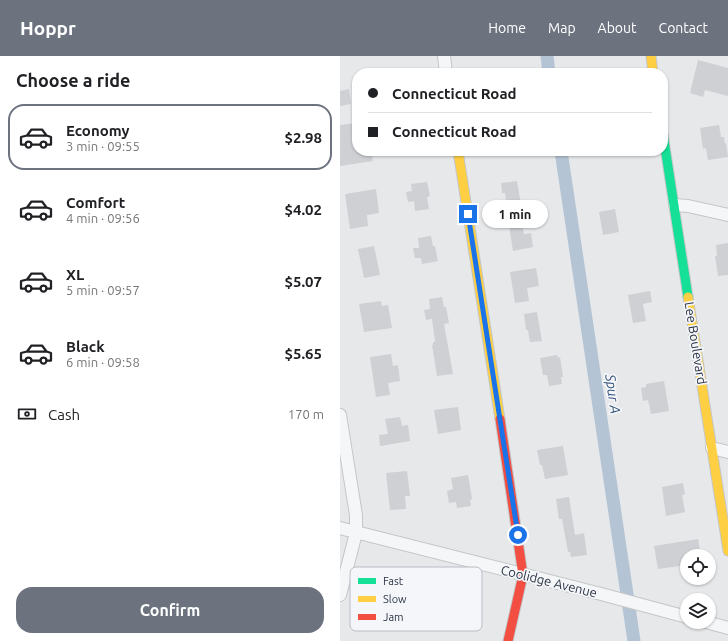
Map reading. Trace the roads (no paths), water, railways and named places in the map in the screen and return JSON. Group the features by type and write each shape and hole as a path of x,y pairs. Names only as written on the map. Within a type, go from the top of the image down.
{"street":[{"path":"444,56 445,68"},
{"path":"651,56 652,68"},
{"path":"459,156 523,575 508,641"},
{"name":"Lee Boulevard","path":"667,156 728,551"},
{"path":"675,205 688,206 728,215"},
{"path":"340,415 356,515 356,533 340,595"},
{"path":"712,448 728,452"},
{"name":"Coolidge Avenue","path":"340,528 680,615"},
{"path":"716,625 728,628"}],"waterway":[{"name":"Spur A","path":"547,56 548,68"},
{"name":"Spur A","path":"562,156 634,641"}]}
